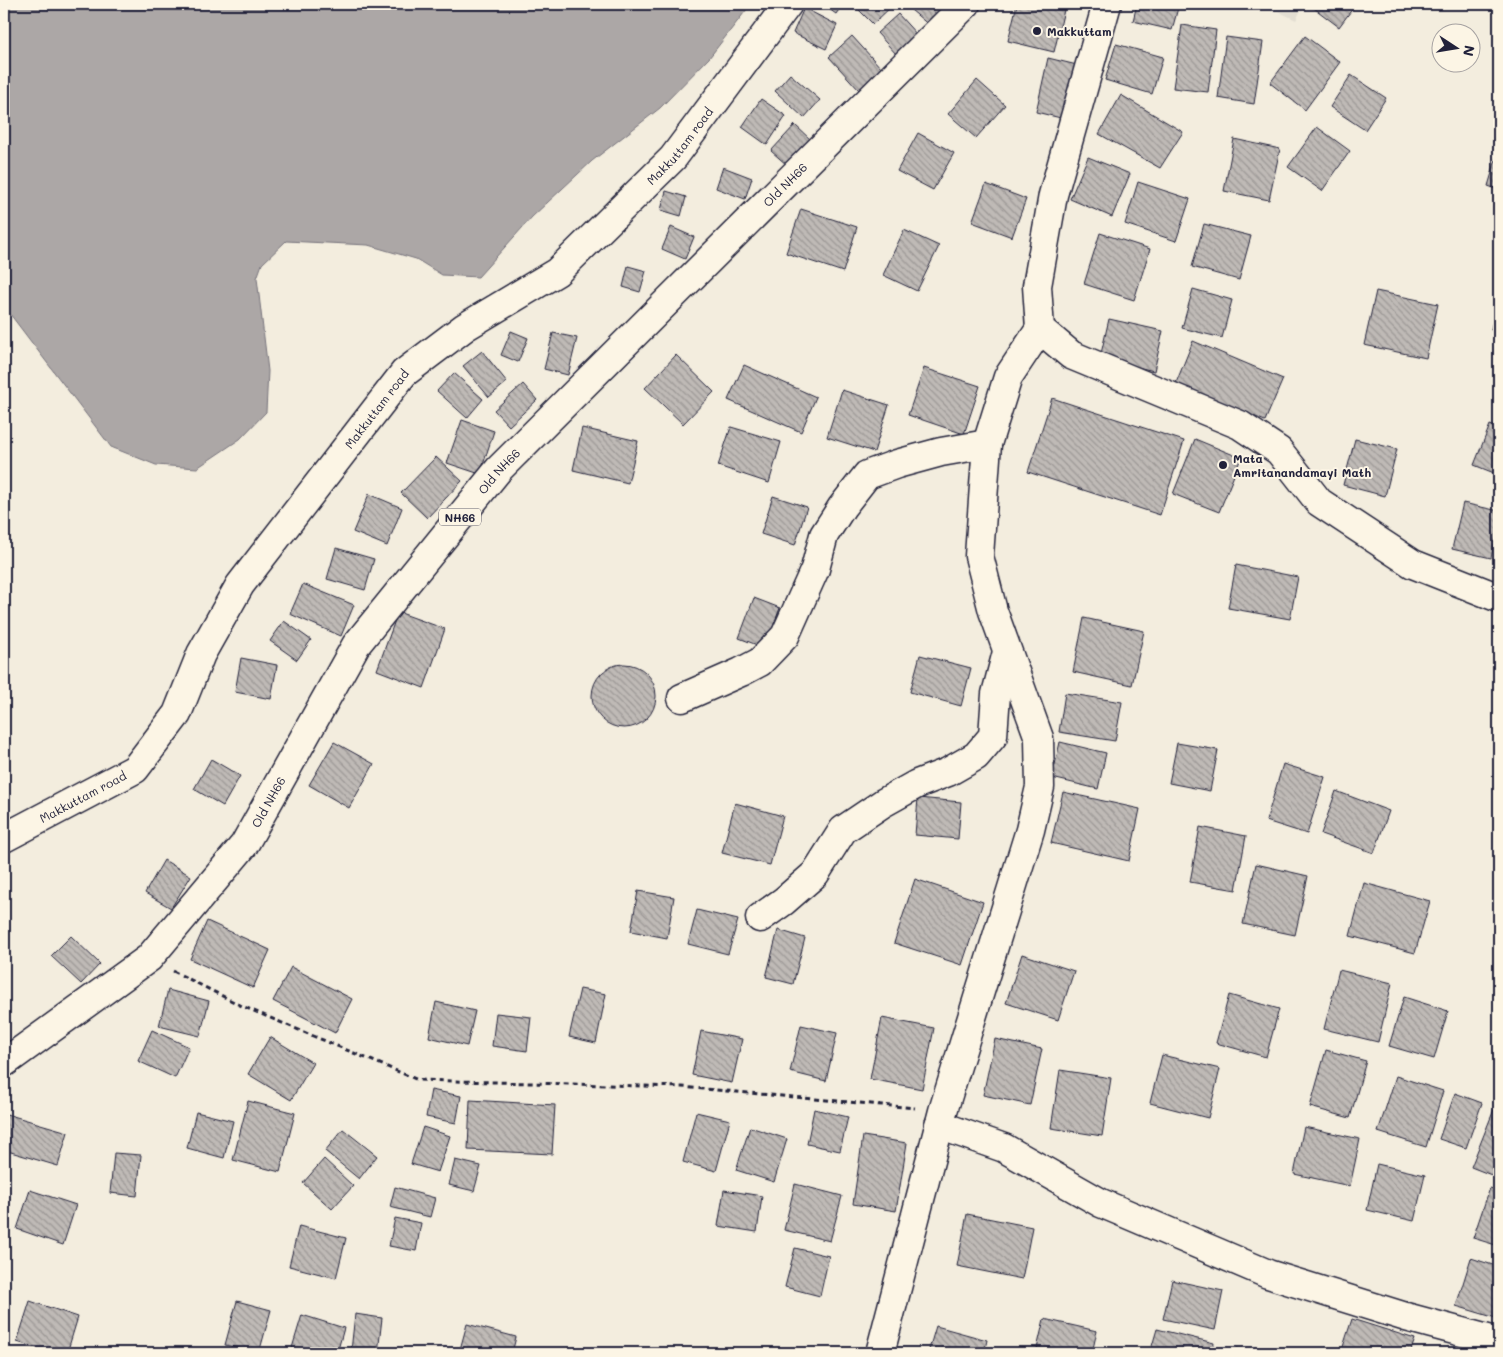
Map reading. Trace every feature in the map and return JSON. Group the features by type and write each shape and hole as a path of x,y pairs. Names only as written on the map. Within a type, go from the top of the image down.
{"street":[{"name":"Makkuttam road","path":"4,838 135,769 177,714 201,654 240,585 404,373 465,327 557,272 674,158 788,4"},
{"name":"Old NH66","path":"7,1056 149,958 244,845 356,644 499,469 966,4"},
{"path":"880,1353 941,1118 1030,830 1040,787 1039,738 993,611 980,556 987,444 1008,377 1040,329 1036,286 1053,195 1107,4"},
{"path":"1040,329 1071,355 1240,425 1279,450 1319,502 1414,564 1499,598"},
{"path":"682,698 760,662 785,636 815,569 824,535 842,507 867,475 897,464 941,452 987,444"},
{"path":"760,918 784,901 815,874 843,830 917,784 948,772 976,756 993,736 996,694 1007,652"},
{"path":"941,1118 1004,1148 1101,1202 1268,1274 1406,1317 1499,1342"}],"path":[{"path":"149,958 242,1006 418,1080 682,1087 941,1118"}],"shaded area":[{"path":"4,4 751,4 709,58 660,108 592,161 532,217 478,277 442,275 416,259 368,245 286,241 262,264 257,278 268,371 266,412 240,439 197,468 156,465 111,447 10,314 4,312"},
{"path":"1263,4 1304,4 1296,20"}],"building":[{"path":"822,4 843,4 836,14"},
{"path":"853,4 894,4 873,24"},
{"path":"916,4 943,4 947,7 930,26 911,10"},
{"path":"1017,4 1039,4 1064,10 1054,52 1008,41"},
{"path":"1137,4 1179,4 1172,30 1133,21"},
{"path":"1311,4 1356,4 1339,27"},
{"path":"804,8 837,25 826,49 793,33"},
{"path":"898,14 918,36 897,55 877,33"},
{"path":"1182,25 1216,30 1208,92 1173,88"},
{"path":"852,36 882,69 859,90 829,57"},
{"path":"1305,36 1340,62 1305,110 1270,83"},
{"path":"1226,37 1263,42 1254,104 1218,98"},
{"path":"1116,44 1163,57 1152,94 1105,80"},
{"path":"1048,58 1077,65 1065,119 1036,112"},
{"path":"790,74 820,100 804,118 775,91"},
{"path":"1351,75 1386,98 1365,130 1330,107"},
{"path":"977,80 1005,105 976,138 948,114"},
{"path":"1121,95 1183,132 1160,168 1099,134"},
{"path":"761,99 786,116 767,145 742,127"},
{"path":"795,125 811,140 787,165 771,151"},
{"path":"1317,127 1350,151 1322,191 1288,167"},
{"path":"918,133 954,153 933,190 897,171"},
{"path":"1234,139 1280,149 1269,200 1224,191"},
{"path":"1497,156 1499,157 1499,190 1488,186"},
{"path":"1088,157 1130,174 1112,217 1070,199"},
{"path":"723,167 752,178 745,199 716,188"},
{"path":"1138,182 1190,199 1176,241 1125,224"},
{"path":"986,184 1026,199 1012,237 972,222"},
{"path":"666,191 686,197 681,216 661,210"},
{"path":"801,209 857,227 843,272 786,253"},
{"path":"1204,224 1251,236 1239,280 1192,267"},
{"path":"671,227 694,237 685,259 662,249"},
{"path":"904,230 939,246 917,291 883,275"},
{"path":"1100,233 1150,249 1134,300 1084,284"},
{"path":"628,266 646,271 640,292 623,287"},
{"path":"1193,289 1232,300 1222,338 1182,328"},
{"path":"1376,291 1438,304 1426,358 1364,345"},
{"path":"1497,300 1499,300 1499,331 1491,330"},
{"path":"1109,319 1163,331 1154,371 1100,358"},
{"path":"511,331 528,338 518,362 501,355"},
{"path":"553,333 577,338 568,375 544,369"},
{"path":"1193,341 1283,379 1265,421 1176,383"},
{"path":"482,351 507,382 489,397 463,366"},
{"path":"676,355 714,392 683,424 645,388"},
{"path":"744,365 816,397 801,432 728,400"},
{"path":"924,368 980,386 964,434 908,415"},
{"path":"454,373 483,399 467,418 437,391"},
{"path":"523,384 537,400 509,426 494,410"},
{"path":"842,390 889,405 874,452 827,437"},
{"path":"1052,398 1184,441 1160,515 1028,472"},
{"path":"462,420 494,431 480,474 447,463"},
{"path":"1490,425 1499,428 1499,475 1474,465"},
{"path":"731,427 781,442 769,483 718,466"},
{"path":"582,428 638,441 628,483 573,470"},
{"path":"1195,439 1241,458 1219,512 1173,494"},
{"path":"1355,439 1397,449 1385,496 1343,485"},
{"path":"436,457 462,481 427,518 401,493"},
{"path":"369,494 402,508 387,546 353,532"},
{"path":"773,496 807,507 795,545 761,534"},
{"path":"1463,503 1499,511 1499,524 1491,558 1452,549"},
{"path":"336,548 374,559 365,590 327,579"},
{"path":"1236,565 1298,577 1290,619 1228,608"},
{"path":"303,584 354,605 341,636 290,614"},
{"path":"754,598 780,608 765,648 739,638"},
{"path":"398,612 445,629 424,688 377,670"},
{"path":"1084,618 1144,631 1132,685 1073,672"},
{"path":"284,621 311,640 297,660 270,641"},
{"path":"920,655 971,668 961,706 910,692"},
{"path":"241,658 277,665 271,699 235,692"},
{"path":"618,664 630,664 647,673 654,684 656,696 654,708 647,719 630,728 618,728 606,723 597,714 592,702 592,690 597,678 606,669"},
{"path":"1065,693 1122,702 1115,741 1059,732"},
{"path":"334,742 374,764 349,808 309,785"},
{"path":"1060,742 1106,753 1098,789 1052,778"},
{"path":"1177,743 1218,750 1210,791 1169,783"},
{"path":"211,759 240,776 223,806 194,789"},
{"path":"1283,764 1325,777 1307,834 1266,821"},
{"path":"1336,791 1389,811 1374,853 1321,834"},
{"path":"1063,792 1140,809 1129,861 1051,843"},
{"path":"918,798 961,802 958,839 915,835"},
{"path":"735,803 783,816 770,865 722,853"},
{"path":"1200,827 1246,836 1236,890 1190,882"},
{"path":"164,860 191,876 171,908 145,893"},
{"path":"1256,864 1308,876 1295,935 1243,924"},
{"path":"915,879 983,902 962,965 894,943"},
{"path":"1364,883 1430,901 1415,953 1350,936"},
{"path":"638,891 674,897 667,938 631,931"},
{"path":"697,910 738,920 728,954 688,944"},
{"path":"207,921 270,950 253,988 190,959"},
{"path":"778,930 805,938 793,984 766,977"},
{"path":"71,936 100,964 81,984 51,956"},
{"path":"1022,954 1074,971 1058,1020 1006,1003"},
{"path":"291,967 352,999 335,1033 273,1001"},
{"path":"1339,970 1392,983 1378,1042 1324,1029"},
{"path":"580,989 606,994 596,1043 569,1037"},
{"path":"168,990 209,1001 200,1036 159,1026"},
{"path":"1229,995 1279,1009 1266,1057 1216,1043"},
{"path":"1404,997 1448,1011 1434,1059 1389,1046"},
{"path":"436,1002 475,1011 467,1046 429,1037"},
{"path":"496,1013 531,1017 527,1051 492,1046"},
{"path":"882,1018 934,1028 922,1089 870,1079"},
{"path":"801,1025 837,1033 826,1081 790,1072"},
{"path":"152,1030 189,1047 175,1078 138,1061"},
{"path":"701,1031 742,1039 732,1083 692,1075"},
{"path":"270,1037 313,1063 291,1100 248,1074"},
{"path":"995,1039 1042,1049 1030,1105 983,1095"},
{"path":"1326,1050 1366,1061 1350,1118 1310,1107"},
{"path":"1162,1055 1220,1069 1208,1118 1150,1103"},
{"path":"1060,1070 1111,1078 1102,1136 1051,1128"},
{"path":"1396,1076 1443,1091 1426,1147 1378,1132"},
{"path":"431,1090 461,1096 456,1123 426,1117"},
{"path":"1455,1093 1482,1103 1466,1148 1439,1139"},
{"path":"470,1100 555,1105 552,1154 468,1150"},
{"path":"248,1101 295,1113 280,1172 233,1160"},
{"path":"1495,1107 1499,1108 1499,1178 1471,1167"},
{"path":"814,1109 848,1117 840,1151 807,1144"},
{"path":"196,1112 233,1121 224,1158 187,1148"},
{"path":"696,1112 730,1120 716,1171 683,1162"},
{"path":"6,1114 68,1132 58,1166 4,1150 4,1120"},
{"path":"423,1127 450,1136 438,1172 411,1164"},
{"path":"750,1127 787,1139 774,1182 736,1170"},
{"path":"1304,1127 1360,1139 1350,1186 1294,1174"},
{"path":"343,1129 377,1156 359,1179 325,1151"},
{"path":"863,1136 907,1143 896,1211 853,1204"},
{"path":"114,1153 141,1155 137,1196 110,1193"},
{"path":"324,1159 353,1186 332,1209 303,1183"},
{"path":"455,1160 481,1166 474,1191 449,1185"},
{"path":"1377,1164 1425,1175 1414,1221 1367,1210"},
{"path":"795,1184 842,1196 830,1241 784,1230"},
{"path":"395,1187 435,1198 430,1217 390,1207"},
{"path":"1490,1188 1499,1191 1499,1246 1473,1238"},
{"path":"30,1190 76,1205 63,1245 17,1229"},
{"path":"724,1190 762,1196 757,1232 718,1226"},
{"path":"967,1214 1032,1227 1022,1279 957,1266"},
{"path":"395,1218 421,1223 416,1251 389,1246"},
{"path":"299,1226 346,1238 336,1278 289,1266"},
{"path":"795,1248 829,1256 820,1296 785,1287"},
{"path":"1471,1258 1499,1267 1499,1308 1496,1318 1456,1306"},
{"path":"1172,1280 1223,1291 1215,1330 1163,1319"},
{"path":"30,1301 78,1317 67,1353 53,1353 17,1342"},
{"path":"237,1301 271,1310 259,1353 225,1345"},
{"path":"355,1314 382,1318 378,1353 351,1351"},
{"path":"302,1315 344,1328 337,1353 310,1353 292,1348"},
{"path":"1044,1319 1097,1331 1092,1353 1036,1353"},
{"path":"1352,1319 1415,1339 1410,1353 1341,1353"},
{"path":"467,1324 516,1337 512,1353 459,1353"},
{"path":"936,1326 987,1340 984,1353 928,1353"},
{"path":"1157,1329 1214,1343 1212,1353 1150,1353"},
{"path":"1237,1348 1261,1353 1236,1353"}],"place":[{"name":"Makkuttam","path":"1037,31"},
{"name":"Mata Amritanandamayi Math","path":"1223,465"}]}
